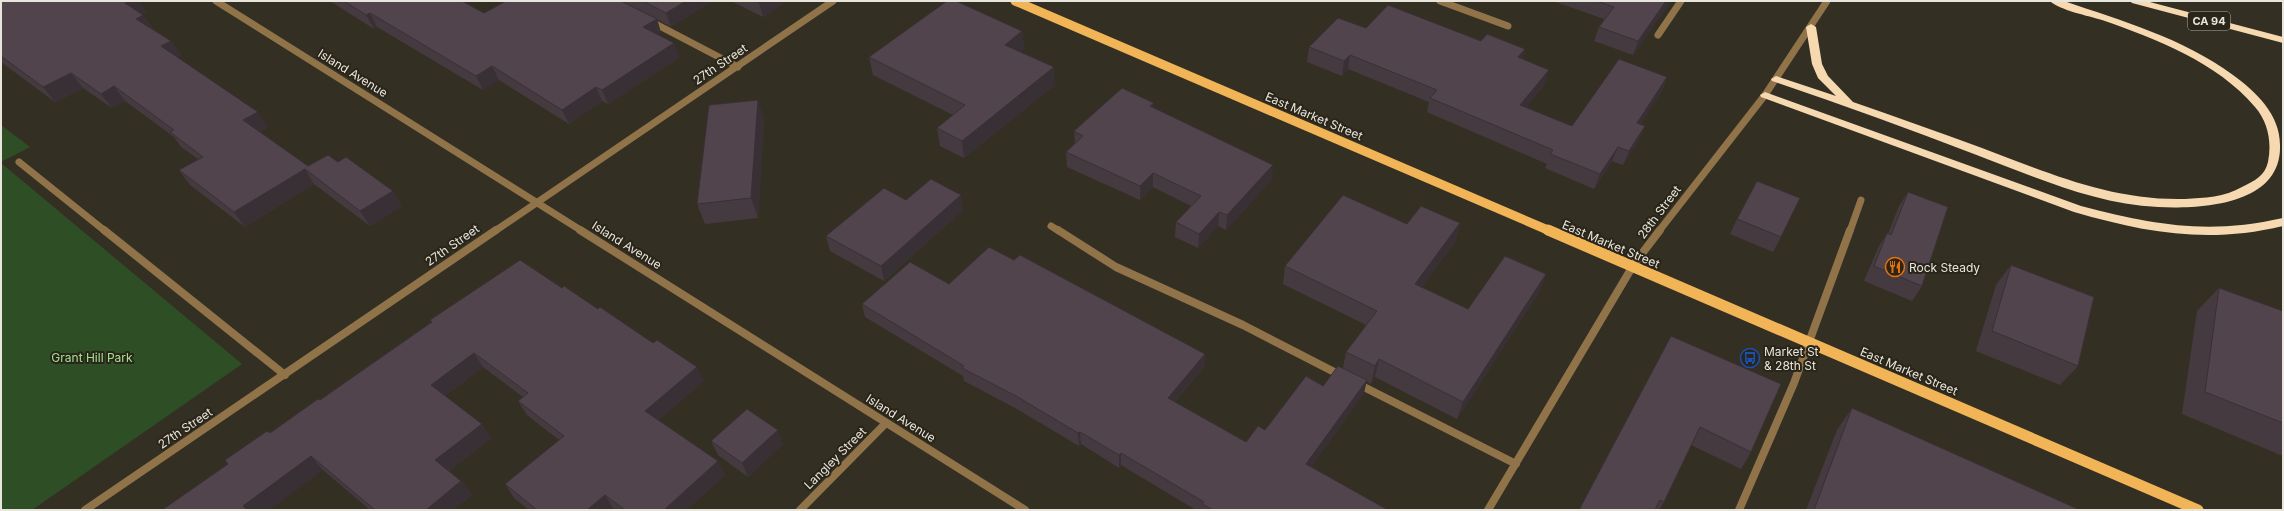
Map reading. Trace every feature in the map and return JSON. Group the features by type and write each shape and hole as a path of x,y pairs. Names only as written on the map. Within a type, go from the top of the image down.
{"highway":[{"path":"1776,79 1850,103 2044,176 2096,192 2143,202 2196,203 2238,195 2268,176 2276,151 2270,121 2252,96 2224,73 2193,54 2158,38 2055,1"},
{"name":"CA 94","path":"2134,1 2283,40"},
{"path":"1811,27 1817,64 1823,78 1850,103"},
{"path":"1765,95 2078,209 2130,223 2177,232 2218,232 2259,229 2283,222"}],"main road":[{"name":"East Market Street","path":"1015,1 2198,510"}],"street":[{"name":"Island Avenue","path":"216,1 1025,510"},
{"name":"27th Street","path":"85,510 285,375 535,202 738,67 833,1"},
{"path":"1440,1 1508,26"},
{"path":"1658,35 1681,1"},
{"name":"28th Street","path":"1488,510 1634,264 1765,95 1811,27 1826,1"},
{"path":"643,18 738,67"},
{"path":"19,162 285,375"},
{"path":"1739,510 1809,342 1861,200"},
{"path":"1051,226 1116,267 1243,325 1516,464"},
{"name":"Langley Street","path":"800,510 886,423"}],"green space":[{"path":"1,125 30,147 1,162"},
{"name":"Grant Hill Park","path":"1,163 242,364 32,510 1,510"}],"building":[{"path":"1,1 129,1 125,3 143,15 136,19 171,41 161,46 258,112 243,120 308,166 328,155 338,162 346,157 393,191 360,211 305,169 234,212 179,170 203,157 170,132 174,130 114,86 101,94 71,73 43,87 1,56"},
{"path":"344,1 462,1 484,13 506,1 621,1 657,19 643,27 674,43 602,90 596,87 562,110 492,66 476,76 370,13 366,15"},
{"path":"643,1 686,1 666,13"},
{"path":"947,1 956,1 1022,31 1005,45 1054,67 962,141 937,128 965,105 869,57"},
{"path":"1597,1 1666,1 1638,41 1599,27 1614,7"},
{"path":"1388,5 1481,41 1487,34 1525,49 1518,57 1549,70 1520,105 1572,126 1619,59 1667,77 1637,123 1645,126 1629,151 1618,147 1600,174 1550,154 1553,150 1430,98 1437,90 1350,55 1344,61 1309,47 1338,18 1366,28"},
{"path":"1122,88 1154,103 1150,106 1273,165 1227,215 1219,212 1199,234 1176,222 1201,196 1153,173 1140,186 1066,152 1083,136 1074,131"},
{"path":"758,100 751,198 697,204 709,105"},
{"path":"931,179 961,195 881,266 826,236 884,188 906,200"},
{"path":"1757,181 1800,198 1781,237 1737,219"},
{"path":"1908,192 1948,207 1922,286 1874,266 1887,233 1891,235"},
{"path":"1343,195 1407,224 1421,206 1460,223 1415,284 1468,309 1505,256 1546,274 1463,402 1379,359 1375,366 1346,352 1377,311 1285,266"},
{"path":"989,247 1014,260 1020,255 1205,354 1168,398 1246,442 1258,426 1265,430 1306,376 1323,386 1338,366 1367,380 1306,464 1388,510 1213,510 1202,504 1204,502 1121,453 1119,455 1080,432 1078,433 1016,396 962,368 964,366 862,304 910,262 949,284"},
{"path":"520,260 562,288 564,286 598,309 600,307 653,343 657,340 697,367 645,411 718,461 664,510 625,510 605,495 587,510 537,510 505,484 564,436 518,401 528,393 474,353 431,385 482,424 435,460 461,481 426,510 375,510 311,456 243,506 247,510 162,510 228,464 225,460 267,431 270,433 318,399 320,400 432,322 430,320"},
{"path":"2011,265 2094,297 2078,366 1992,331"},
{"path":"2219,288 2283,311 2283,423 2205,392"},
{"path":"1671,336 1781,384 1751,452 1700,427 1664,502 1660,500 1655,510 1579,510"},
{"path":"1852,408 2080,510 1814,510"},
{"path":"747,409 778,430 742,463 711,441"}],"place":[{"name":"Rock Steady","path":"1895,267"},
{"name":"Market St & 28th St","path":"1750,358"}]}
